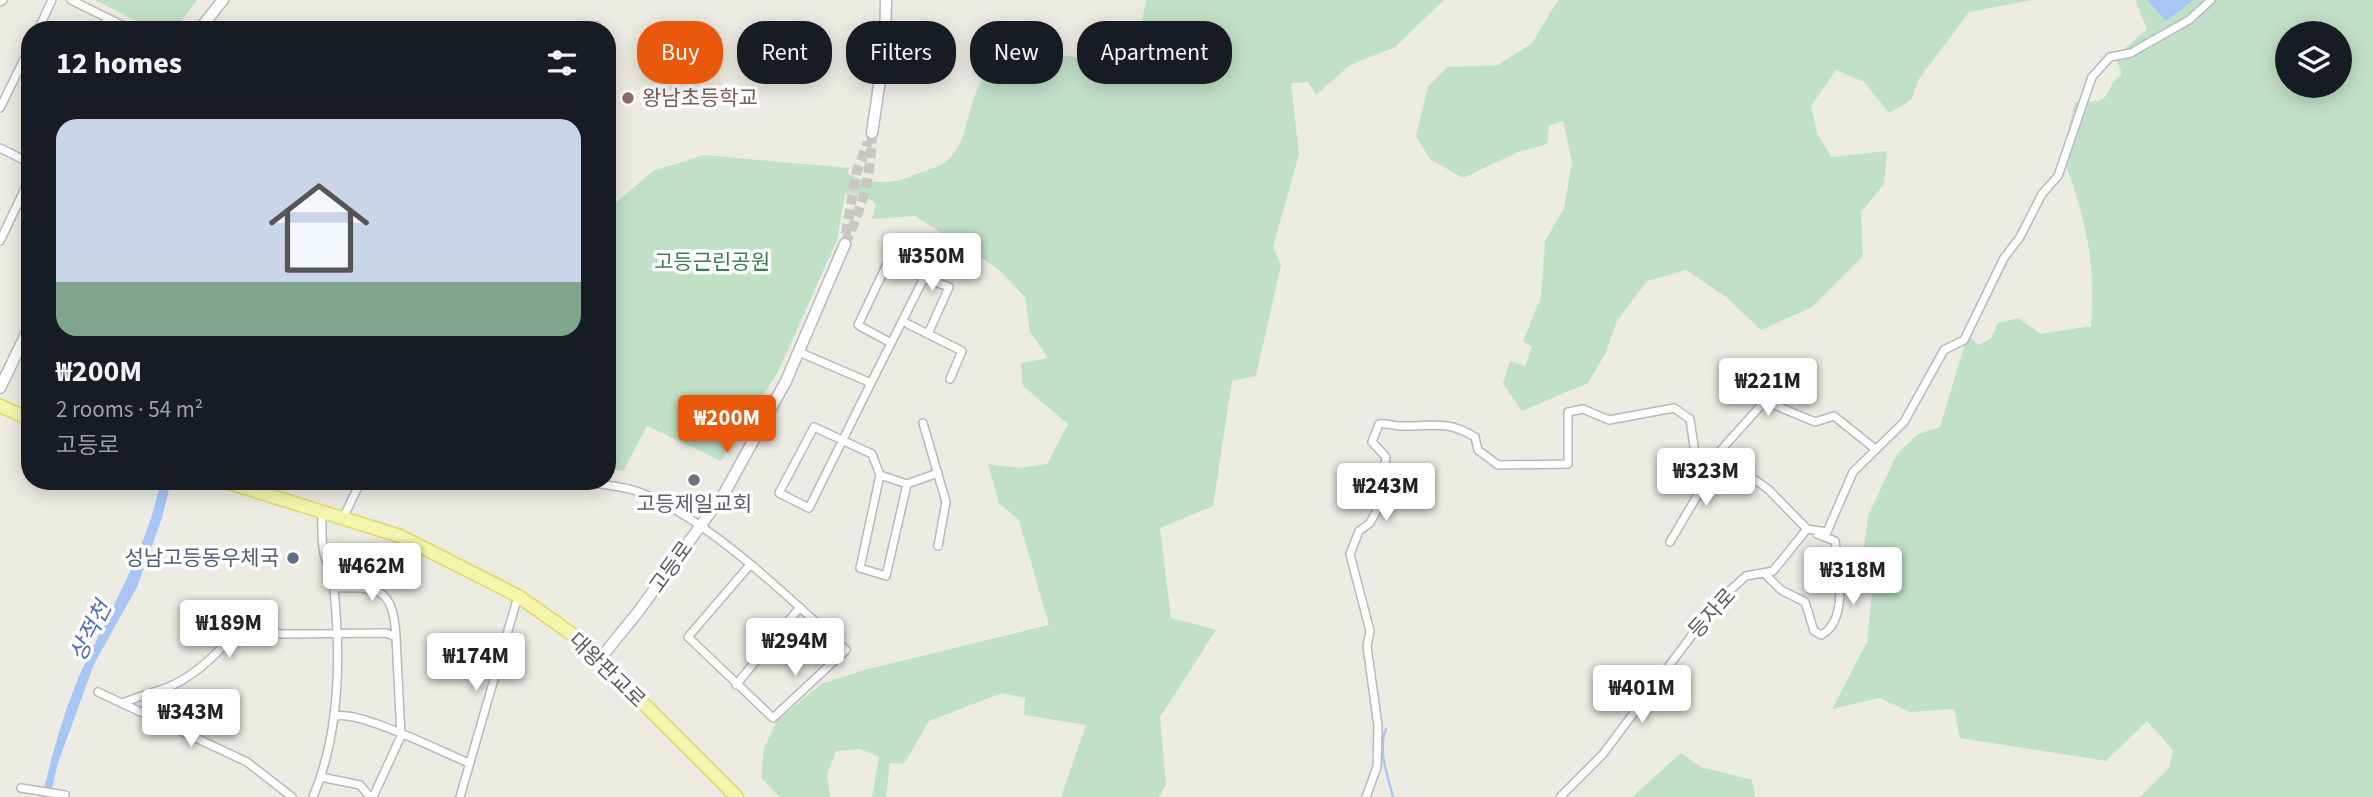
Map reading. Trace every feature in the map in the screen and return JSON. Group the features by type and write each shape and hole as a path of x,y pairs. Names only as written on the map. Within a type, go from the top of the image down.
{"main road":[{"path":"0,406 21,415"},
{"name":"대왕판교로","path":"254,490 344,516 400,536 518,596 579,639 737,797"}],"street":[{"path":"42,21 52,0"},
{"path":"71,0 114,21"},
{"path":"207,21 223,0"},
{"path":"872,133 885,45 886,0"},
{"path":"1807,529 1827,532 1834,521 1846,483 1874,448 1904,422 1944,350 1964,340 1987,291 2042,194 2058,176 2092,77 2110,57 2132,53 2189,20 2211,0"},
{"path":"0,108 21,65"},
{"path":"0,148 21,158"},
{"path":"0,241 21,197"},
{"name":"고등로","path":"599,660 638,612 724,492 799,352 845,244"},
{"path":"891,343 858,325 888,261 949,287 928,334"},
{"path":"907,484 886,576 860,568 880,475 872,454 843,440 814,427 779,493 809,508 843,440 891,343 924,278"},
{"path":"908,324 962,351 950,379"},
{"path":"0,388 21,345"},
{"path":"799,352 871,383"},
{"path":"1670,542 1700,491 1711,461 1765,401 1815,422 1834,416 1841,419 1874,448"},
{"path":"1366,797 1377,767 1376,699 1368,662 1370,631 1350,554 1359,531 1370,523 1377,510 1382,489 1386,457 1372,442 1373,432 1379,425 1429,423 1464,429 1475,437 1478,450 1498,465 1568,464 1568,412 1583,409 1609,420 1674,408 1690,419 1695,453 1744,472 1768,489 1807,529 1835,541 1840,597 1838,611 1828,631 1821,635 1814,631 1805,602 1781,590 1765,574"},
{"path":"923,423 947,502 938,546"},
{"path":"880,475 907,484 938,473"},
{"path":"616,487 635,490 666,504 699,526 749,566 800,607 846,650 772,718 688,637 749,566"},
{"path":"344,516 356,490"},
{"path":"313,797 321,777 336,716 334,588 323,550 322,510"},
{"name":"등자로","path":"1560,797 1603,754 1716,603 1746,576 1773,571 1807,529"},
{"path":"321,777 360,785 371,797 401,736 396,637 391,602 379,590 361,587 334,588"},
{"path":"460,797 518,596"},
{"path":"737,685 800,607"},
{"path":"123,703 175,684 224,647 240,626 281,634 386,633 396,637"},
{"path":"98,692 247,762 292,797"},
{"path":"336,716 364,720 470,763"},
{"path":"24,788 63,795"}],"green space":[{"path":"95,0 197,0 181,21 136,21"},
{"name":"고등근린공원","path":"1146,0 1444,0 1395,47 1350,65 1316,95 1308,82 1291,83 1299,154 1273,247 1281,265 1256,376 1232,381 1213,506 1160,528 1171,618 1216,630 1160,717 1166,785 1159,797 1061,797 1086,725 1024,715 1025,698 1002,693 929,721 904,764 890,763 886,797 872,797 879,757 860,749 836,751 827,775 830,797 780,797 761,778 764,748 777,721 821,684 864,670 1049,625 1019,520 999,503 988,464 1019,468 1047,464 1068,424 1023,386 1021,363 1048,358 1030,332 1025,297 997,268 915,216 872,219 876,204 857,194 845,194 837,240 778,372 721,461 647,426 623,471 616,470 616,202 653,171 704,155 849,168 848,174 881,182 906,178 948,160 963,135 976,92 981,84 1063,84 1063,55 1077,57 1077,84 1232,84 1232,21 1142,21"},
{"path":"1558,0 2032,0 1969,12 1919,79 1911,100 1889,113 1864,82 1836,70 1811,106 1817,133 1831,157 1887,151 1884,184 1861,212 1863,256 1812,307 1761,330 1726,297 1686,270 1647,281 1617,321 1605,354 1588,383 1522,411 1503,384 1510,361 1525,366 1532,347 1523,341 1541,297 1545,241 1564,208 1572,162 1563,121 1549,126 1547,144 1516,153 1463,178 1430,159 1416,136 1428,87 1448,67 1498,65 1532,43"},
{"path":"2135,0 2373,0 2373,797 2140,797 2169,768 2173,750 2147,721 2106,761 1960,738 1954,709 1910,712 1880,698 1832,709 1867,642 1873,583 1863,556 1868,516 1897,454 1918,434 1940,427 1968,333 1978,345 1991,338 1998,323 2018,318 2041,334 2091,326 2091,264 2085,227 2067,168 2060,164 2075,102 2098,101 2106,95 2122,74 2115,57 2147,29"},
{"path":"1681,753 1701,767 1752,780 1755,797 1632,797"}],"water":[{"path":"2147,0 2194,0 2166,21"},
{"path":"159,490 169,490 162,518 137,587 94,664 58,763 50,797 42,797 66,709 139,550"}],"waterway":[{"path":"1386,729 1383,754 1393,797"}],"tunnel":[{"path":"845,244 865,190 872,133"},
{"path":"846,234 856,174 868,142"}],"place":[{"name":"왕남초등학교","path":"628,98"},
{"name":"고등제일교회","path":"694,480"},
{"name":"성남고등동우체국","path":"293,558"}],"water label":[{"name":"상적천","path":"90,631"}]}
